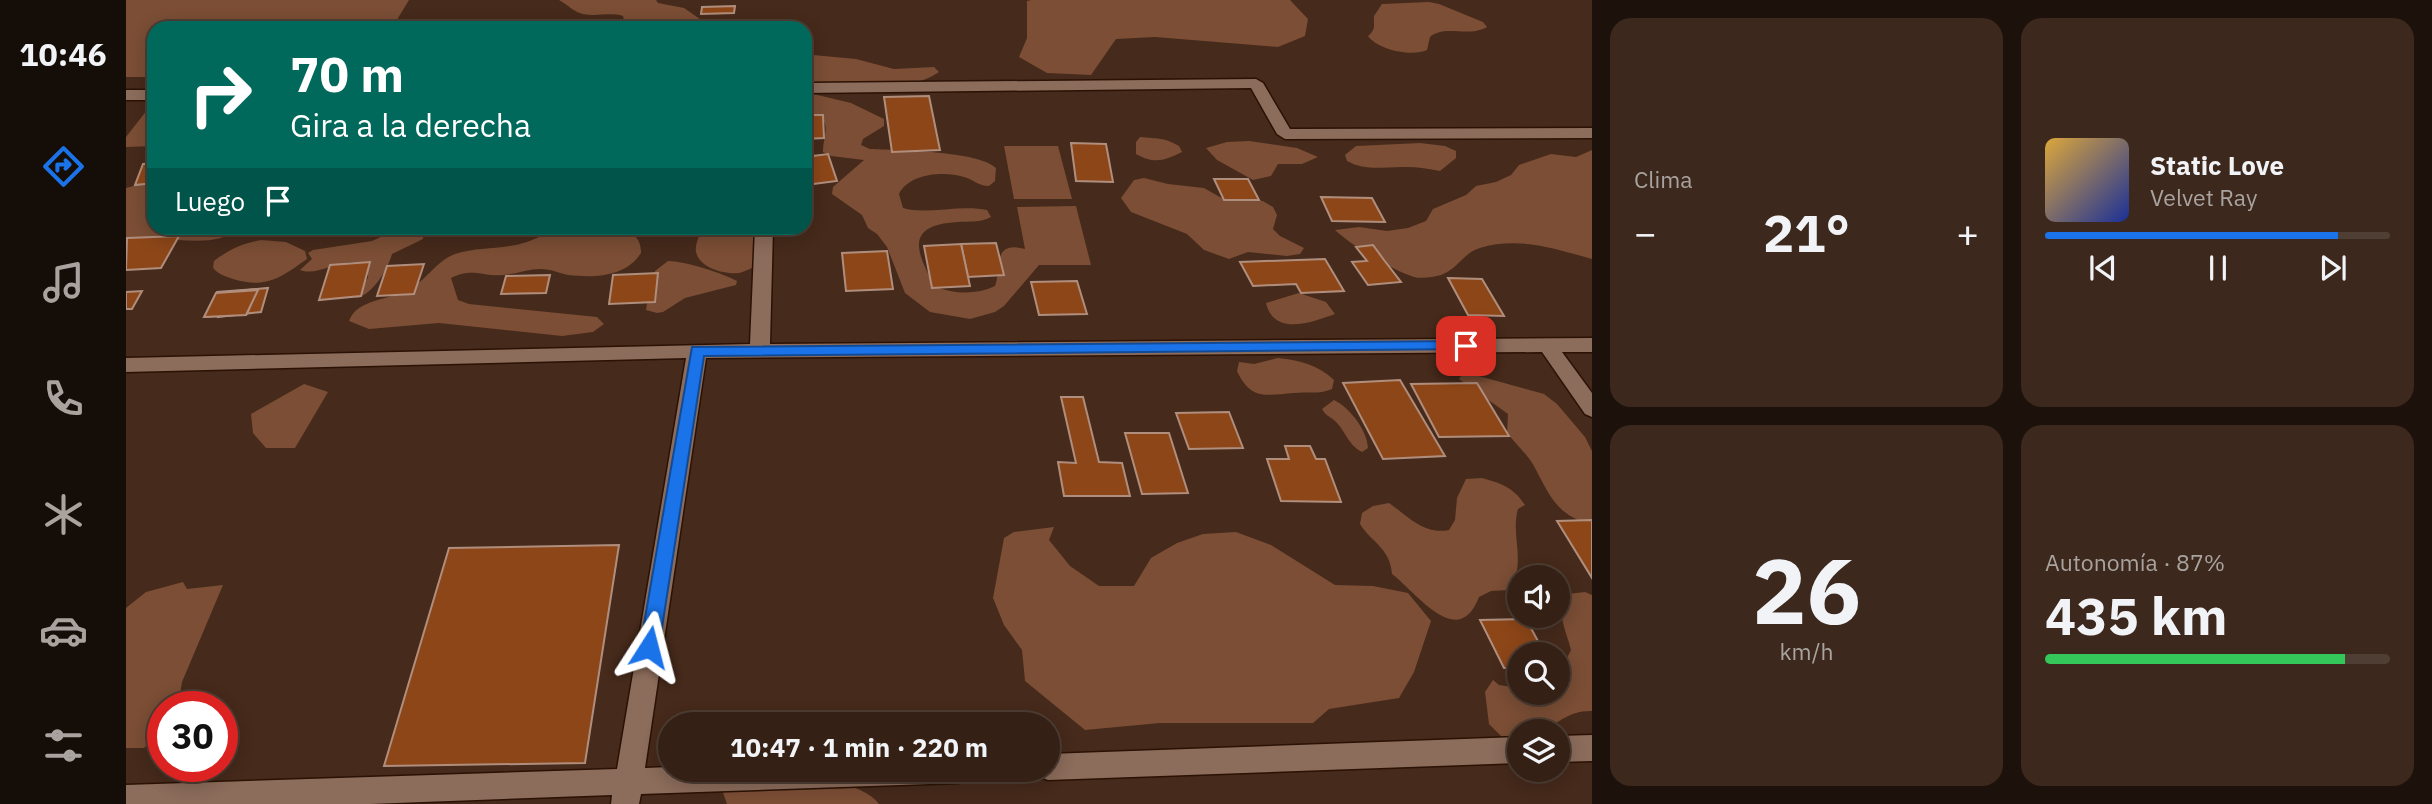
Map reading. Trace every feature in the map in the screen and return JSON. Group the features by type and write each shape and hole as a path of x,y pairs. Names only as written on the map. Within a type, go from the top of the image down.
{"street":[{"path":"812,88 1256,83 1285,134 1592,133"},
{"path":"126,95 147,95"},
{"path":"760,351 764,235"},
{"path":"1547,345 1592,410"},
{"path":"126,365 697,351 1592,345"},
{"path":"626,793 697,351"},
{"path":"1570,749 1592,748"},
{"path":"1060,767 1507,750"},
{"path":"126,799 626,793 785,782"}],"shaded area":[{"path":"126,0 409,0 396,21 147,21 147,77 126,77"},
{"path":"559,0 656,0 658,3 684,8 703,21 623,21 623,16 583,14"},
{"path":"1290,0 1308,19 1305,36 1278,47 1155,37 1116,39 1091,75 1047,73 1019,57 1027,38 1027,1"},
{"path":"1429,2 1483,22 1487,27 1472,31 1436,33 1430,37 1427,50 1413,53 1379,45 1368,36 1374,29 1374,16 1382,4"},
{"path":"812,55 856,59 894,69 934,67 939,72 921,81 903,83 865,82 812,86"},
{"path":"812,94 851,103 884,119 884,126 863,139 861,145 870,149 956,155 987,162 996,168 995,181 989,186 956,175 938,174 911,182 899,194 903,208 977,208 987,210 991,217 978,221 940,224 922,235 920,252 935,287 965,292 995,286 1002,252 1014,247 1025,249 1017,207 1076,206 1091,265 1039,265 1004,306 995,312 970,319 930,312 905,293 887,247 877,234 868,228 862,215 832,194 833,187 864,160 831,156 823,152 826,127 821,119 812,116"},
{"path":"147,110 147,146 126,147 126,137"},
{"path":"1140,137 1169,141 1179,146 1182,152 1159,160 1142,157 1136,154 1136,142"},
{"path":"1249,141 1297,148 1318,157 1302,164 1278,164 1271,176 1253,180 1217,160 1206,148 1227,142"},
{"path":"1420,143 1445,146 1456,151 1456,158 1440,171 1411,167 1362,166 1347,161 1345,155 1356,146"},
{"path":"1004,146 1058,146 1072,199 1014,199"},
{"path":"1592,150 1592,259 1537,245 1508,243 1474,250 1441,275 1417,278 1373,257 1335,230 1359,227 1387,231 1408,228 1426,221 1433,209 1466,195 1476,186 1496,182 1511,175 1519,165 1551,154 1576,157"},
{"path":"1144,178 1204,188 1225,200 1263,201 1273,207 1277,215 1273,229 1280,236 1304,248 1300,254 1287,256 1248,252 1229,259 1204,250 1187,234 1131,212 1121,198 1134,180"},
{"path":"147,182 147,235 228,235 200,241 154,238 126,242 126,188"},
{"path":"385,235 423,235 423,239 392,254 379,280 369,292 357,298 353,295 368,278 367,267 359,263 342,263 308,272 300,270 312,259 308,253 313,250 372,241"},
{"path":"634,235 639,242 641,253 627,267 599,276 568,275 541,269 503,275 466,273 451,278 458,300 469,304 597,317 604,324 593,332 562,336 439,323 369,329 349,321 359,308 366,304 408,290 448,257 517,245 539,237"},
{"path":"700,235 759,235 762,239 759,264 739,273 716,270 698,257"},
{"path":"261,240 286,242 305,251 307,259 272,280 255,283 233,279 213,268 214,261 225,254 242,245"},
{"path":"668,261 713,271 737,281 736,285 685,298 663,312 646,310 655,271"},
{"path":"1299,293 1326,302 1335,314 1306,323 1286,324 1270,314 1266,303"},
{"path":"1278,358 1301,362 1322,371 1334,380 1332,389 1260,394 1242,381 1237,371 1239,362 1254,364"},
{"path":"1464,372 1544,394 1557,404 1585,437 1592,451 1592,525 1571,516 1556,504 1529,459 1507,433 1508,414 1459,379"},
{"path":"304,384 328,392 295,448 266,448 253,433 251,414"},
{"path":"1334,400 1346,408 1361,427 1368,448 1362,452 1322,409"},
{"path":"1482,478 1495,482 1516,494 1525,505 1518,509 1518,565 1507,565 1507,590 1491,591 1479,597 1470,613 1460,619 1449,619 1425,604 1392,574 1388,558 1360,524 1362,513 1373,506 1389,503 1424,527 1449,530 1455,520 1457,498 1466,479"},
{"path":"1054,527 1049,540 1070,566 1099,586 1134,586 1151,558 1177,543 1203,534 1236,532 1271,545 1335,585 1373,586 1408,593 1431,621 1414,672 1399,698 1329,709 1313,723 1160,723 1085,730 1025,681 1022,650 1004,625 993,598 1004,538 1014,532"},
{"path":"183,582 187,589 223,585 181,691 147,691 147,745 144,748 126,748 126,608 146,592"},
{"path":"1585,592 1592,595 1592,711 1572,714 1563,719 1507,719 1506,741 1489,724 1485,692 1493,680 1499,685 1507,686 1507,705 1570,705 1571,650 1565,628 1570,628 1570,594"},
{"path":"719,782 834,782 867,793 879,804 727,804"}],"building":[{"path":"735,6 734,13 701,14 702,7"},
{"path":"929,96 940,150 892,152 884,97"},
{"path":"812,115 823,115 824,138 812,139"},
{"path":"1071,143 1106,144 1113,182 1076,181"},
{"path":"828,154 837,181 812,184 812,156"},
{"path":"143,164 147,164 147,184 135,185"},
{"path":"1214,179 1248,179 1259,200 1224,200"},
{"path":"1321,197 1372,198 1385,222 1332,221"},
{"path":"179,236 161,268 126,270 127,238"},
{"path":"996,243 1004,275 968,277 961,244"},
{"path":"961,244 970,286 932,288 924,246"},
{"path":"1373,245 1401,282 1368,285 1352,262 1367,261 1356,247"},
{"path":"887,251 893,289 846,291 842,253"},
{"path":"1325,259 1344,291 1301,293 1296,284 1253,286 1240,262"},
{"path":"370,262 361,296 319,300 330,265"},
{"path":"424,264 414,294 377,296 387,266"},
{"path":"658,273 655,302 609,304 613,275"},
{"path":"550,275 546,293 501,294 506,276"},
{"path":"1448,278 1482,279 1504,316 1468,315"},
{"path":"1077,281 1087,314 1039,315 1031,282"},
{"path":"268,288 261,312 218,317 226,292"},
{"path":"257,289 247,314 206,317 217,292"},
{"path":"258,290 246,315 204,317 216,293"},
{"path":"142,291 132,309 126,309 126,292"},
{"path":"1400,380 1445,456 1383,459 1343,383"},
{"path":"1477,383 1509,436 1439,437 1411,384"},
{"path":"1061,397 1083,397 1099,462 1122,463 1130,496 1064,496 1058,462 1076,463"},
{"path":"1229,412 1243,448 1189,449 1176,413"},
{"path":"1125,433 1169,433 1188,493 1142,494"},
{"path":"1285,446 1310,446 1316,459 1325,459 1341,502 1281,501 1267,459 1289,459"},
{"path":"1592,520 1592,578 1557,521"},
{"path":"619,545 585,763 384,766 449,548"},
{"path":"1507,619 1507,628 1531,628 1538,642 1507,642 1507,668 1504,668 1480,620"}],"route":[{"path":"649,647 697,351 1466,346"}]}
